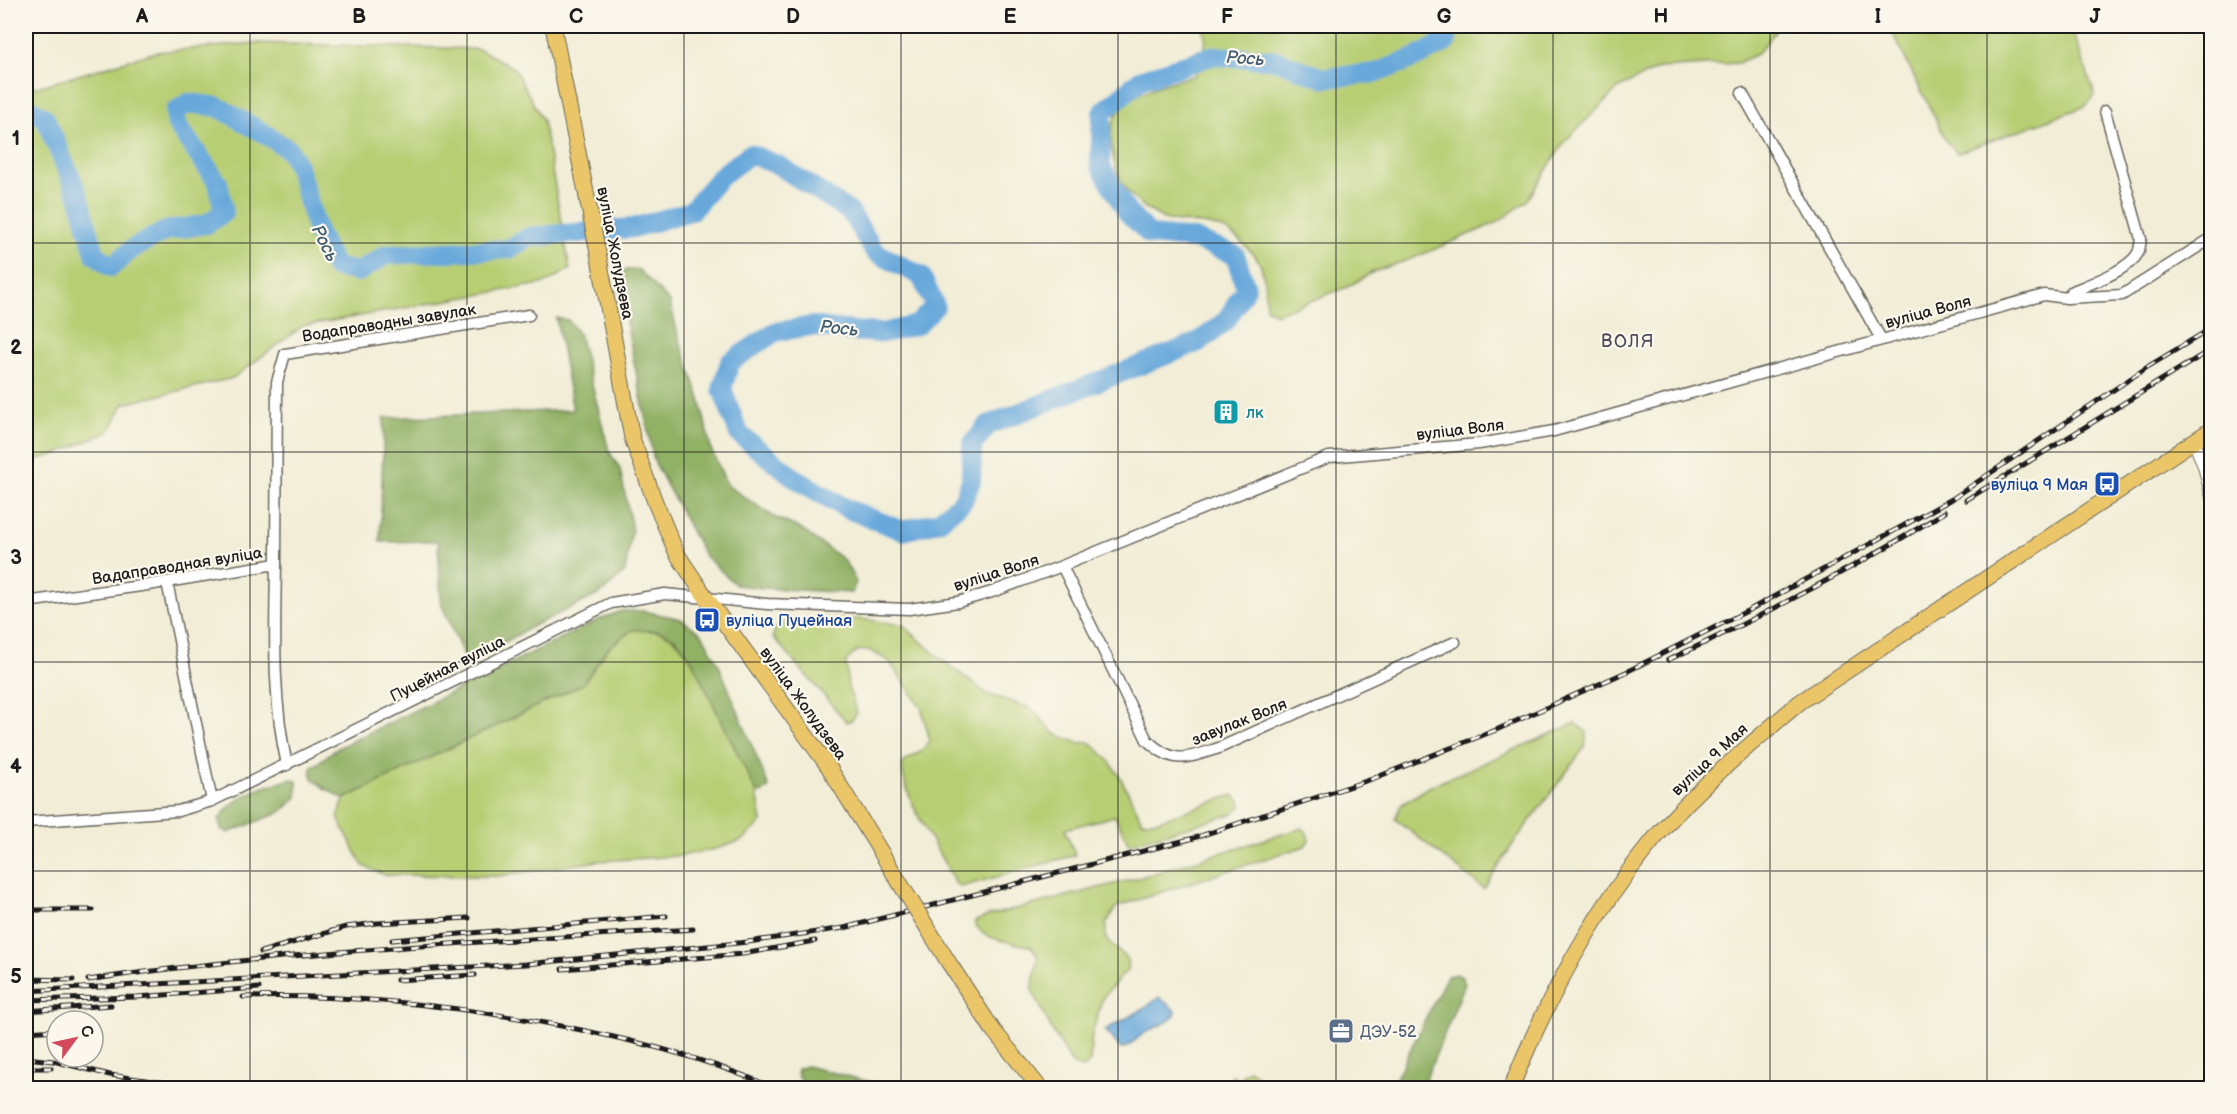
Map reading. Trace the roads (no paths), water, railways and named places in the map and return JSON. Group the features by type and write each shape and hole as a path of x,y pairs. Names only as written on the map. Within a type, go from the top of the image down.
{"main road":[{"name":"вуліца Жолудзева","path":"553,26 632,438 674,547 705,597 828,766 949,963 993,1030 1040,1089"},
{"name":"вуліца 9 Мая","path":"1511,1089 1531,1038 1571,962 1642,853 1688,802 1752,742 1800,702 2211,429"}],"street":[{"path":"1742,93 1881,339"},
{"path":"2067,298 2071,292 2118,270 2131,261 2138,253 2141,239 2105,111"},
{"name":"вуліца Воля","path":"705,597 767,604 909,609 958,602 1062,566 1329,457 1479,444 1554,431 2044,295 2067,298 2122,295 2211,238"},
{"name":"Водаправодны завулак","path":"276,564 277,382 285,354 529,315"},
{"path":"2194,441 2204,466 2211,497"},
{"name":"Вадаправодная вуліца","path":"26,602 276,564 275,655 279,731 287,765"},
{"name":"завулак Воля","path":"1062,566 1147,740 1159,752 1172,758 1192,757 1219,748 1455,642"},
{"path":"167,582 212,801"},
{"name":"Пуцейная вуліца","path":"26,822 178,811 212,801 611,603 665,594 705,597"}],"water":[{"path":"1159,997 1176,1011 1175,1015 1169,1021 1143,1034 1121,1049 1105,1030 1145,1008"}],"waterway":[{"name":"Рось","path":"26,107 45,118 80,200 95,254 111,267 132,249 165,231 207,224 224,212 218,183 177,125 175,112 188,103 218,107 289,150 298,167 318,234 335,267 358,272 386,255 509,249 529,237 633,228 691,211 722,175 750,154 778,165 850,212 875,252 921,276 935,306 917,325 883,333 812,326 775,332 730,362 722,389 739,434 796,479 845,508 903,531 939,521 963,501 971,481 972,445 988,425 1199,342 1226,321 1246,288 1235,255 1194,239 1150,235 1127,212 1100,165 1102,113 1140,80 1211,56 1276,60 1323,78 1376,73 1417,57 1446,42 1450,26"}],"railway":[{"path":"26,991 526,964 748,942 844,928 1194,838 1372,779 1496,730 1626,672 1753,608 1952,499 2149,366 2212,328"},
{"path":"1966,500 2212,349"},
{"path":"1668,660 1809,590 1945,512"},
{"path":"26,910 93,910"},
{"path":"392,940 666,916"},
{"path":"261,952 346,927 469,918"},
{"path":"88,980 314,954 693,929"},
{"path":"562,969 743,954 815,941"},
{"path":"397,980 475,975"},
{"path":"26,979 73,980"},
{"path":"26,1000 137,997 259,988"},
{"path":"243,997 359,999 436,1006 513,1017 664,1050 719,1067 774,1088"},
{"path":"26,1011 111,1005"},
{"path":"26,1032 45,1031"},
{"path":"26,1058 53,1061 110,1075 201,1088"},
{"path":"26,1068 45,1068"}],"place":[{"name":"лк","path":"1226,412"},
{"name":"вуліца 9 Мая","path":"2107,484"},
{"name":"вуліца Пуцейная","path":"707,620"},
{"name":"ДЭУ-52","path":"1341,1031"}],"district":[{"name":"ВОЛЯ","path":"1628,341"}]}
